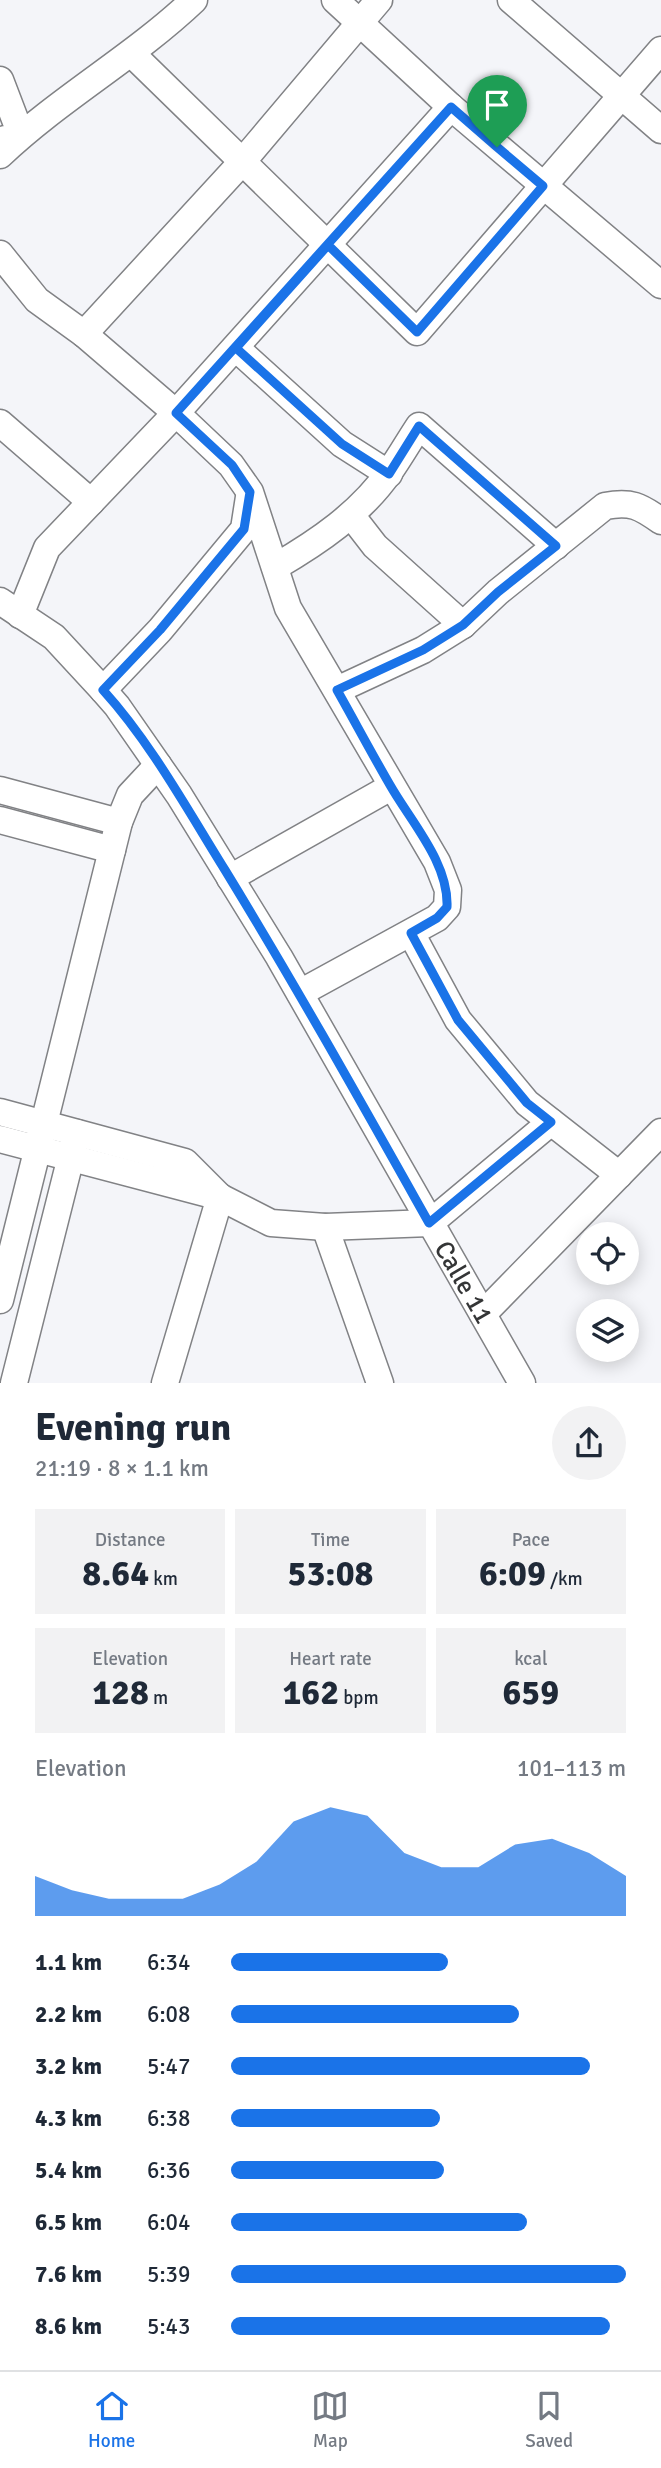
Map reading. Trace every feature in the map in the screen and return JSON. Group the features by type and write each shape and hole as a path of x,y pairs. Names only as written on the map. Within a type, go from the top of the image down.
{"street":[{"path":"335,0 451,107 661,285"},
{"path":"84,334 243,161 379,0"},
{"path":"511,0 661,130"},
{"path":"0,155 10,138 132,54 180,5"},
{"path":"132,54 417,332 661,50"},
{"path":"0,81 10,138"},
{"path":"10,608 47,548 236,348 451,107"},
{"path":"0,254 37,300 84,334 232,465 250,492 288,608 437,862 448,890 447,907 437,918 300,993"},
{"path":"236,348 342,444 389,474"},
{"path":"0,423 92,502"},
{"path":"275,567 314,544 351,515 389,474 419,426 556,546"},
{"path":"103,690 160,630 244,529 250,492"},
{"path":"337,690 423,650 463,625 498,592 605,506 623,502 642,508 661,521"},
{"path":"351,515 375,546 463,625"},
{"name":"Calle 11","path":"10,608 54,637 117,706 158,765 300,993 522,1383"},
{"path":"0,1300 119,822 130,795 158,765"},
{"path":"230,878 391,787"},
{"path":"0,790 119,822"},
{"path":"0,820 112,850"},
{"path":"411,933 458,1020 527,1103 619,1175"},
{"path":"0,1112 41,1136 74,1145 185,1161 220,1197 271,1223 325,1227 429,1223 551,1122"},
{"path":"483,1314 661,1132"},
{"path":"0,1139 41,1136"},
{"path":"14,1383 74,1145"},
{"path":"164,1383 220,1197"},
{"path":"325,1227 380,1383"}],"route":[{"path":"451,107 497,147 543,186 417,332 328,245 236,348 342,444 389,474 419,426 556,546 498,592 463,625 423,650 337,690 437,862 448,890 447,907 437,918 411,933 458,1020 527,1103 551,1122 429,1223 279,957 179,795 103,690 160,630 244,529 250,492 232,465 176,413 451,107"}]}
